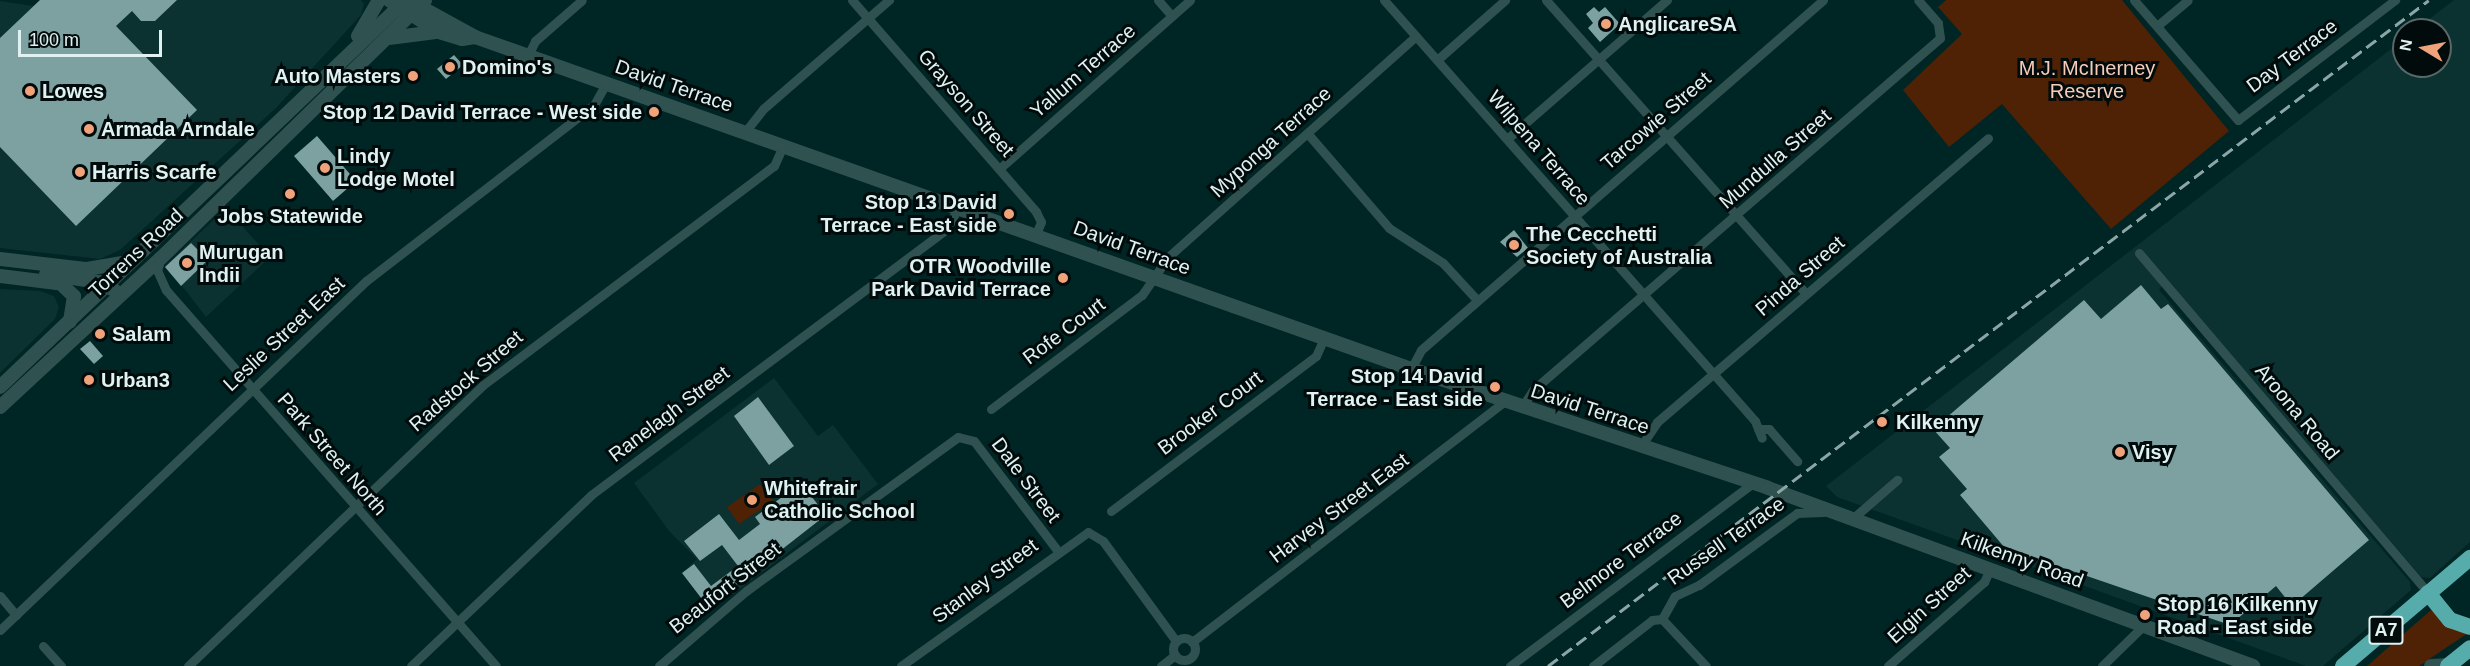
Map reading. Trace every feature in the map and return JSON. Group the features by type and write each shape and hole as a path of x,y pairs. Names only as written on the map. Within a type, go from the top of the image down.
{"highway":[{"name":"A7","path":"2343,666 2470,558"},
{"path":"2428,593 2450,620 2470,627"},
{"path":"2449,666 2470,648"}],"main road":[{"path":"355,47 379,0"},
{"name":"Torrens Road","path":"0,387 70,323 355,47 408,5"},
{"name":"Torrens Road","path":"0,407 161,258 389,38 408,5"},
{"name":"David Terrace","path":"408,5 439,32 462,39 475,37"},
{"name":"David Terrace","path":"408,5 475,37 528,56 1036,234 1411,369 1778,492"},
{"path":"389,38 439,32"},
{"path":"0,260 91,269 110,268 139,256"},
{"path":"0,267 105,289 119,296"},
{"path":"0,276 105,289"},
{"path":"60,284 74,296 70,323"},
{"name":"Kilkenny Road","path":"1778,492 2253,666"},
{"path":"2431,666 2449,666"}],"street":[{"path":"528,56 535,41 582,0"},
{"name":"Grayson Street","path":"852,0 1039,217 1036,234"},
{"path":"746,132 763,110 889,0"},
{"path":"1158,0 1172,16"},
{"name":"Yallum Terrace","path":"999,169 1190,0"},
{"name":"Wilpena Terrace","path":"1384,0 1713,373 1760,434 1769,429 1797,461"},
{"path":"1437,60 1505,0"},
{"path":"1546,0 1668,135 1806,294"},
{"path":"1507,139 1667,0"},
{"name":"Tarcowie Street","path":"1411,369 1421,350 1823,0"},
{"name":"Mundulla Street","path":"1522,407 1533,390 1940,38 1940,31 1918,0"},
{"path":"2134,0 2157,26 2188,0"},
{"name":"Day Terrace","path":"2157,26 2238,120 2396,0"},
{"name":"Myponga Terrace","path":"1154,277 1168,257 1416,36"},
{"name":"Leslie Street East","path":"0,630 380,269 594,105 606,83"},
{"path":"1308,134 1389,228 1443,262 1477,300"},
{"name":"Pinda Street","path":"1641,446 1646,433 1713,373 1988,138"},
{"name":"Radstock Street","path":"188,666 483,385 774,166 783,146"},
{"name":"Ranelagh Street","path":"411,666 591,495 947,229 958,207"},
{"name":"Aroona Road","path":"2139,253 2428,593"},
{"name":"Park Street North","path":"161,258 157,270 166,290 354,508 495,666"},
{"name":"Rofe Court","path":"991,409 1142,295 1154,277"},
{"name":"Brooker Court","path":"1111,511 1316,356 1324,338"},
{"name":"Harvey Street East","path":"1192,642 1505,401"},
{"name":"Dale Street","path":"962,436 974,441 1057,550"},
{"name":"Beaufort Street","path":"659,666 746,591 953,439 962,436"},
{"path":"1852,519 1897,480"},
{"name":"Belmore Terrace","path":"1510,666 1753,483"},
{"name":"Russell Terrace","path":"1593,666 1652,620 1662,619 1675,596 1699,585 1775,529 1804,511 1834,513"},
{"name":"Stanley Street","path":"901,666 1080,534 1093,533 1176,641"},
{"name":"Elgin Street","path":"1888,666 1984,582 1990,569"},
{"path":"0,596 16,615"},
{"path":"1662,619 1706,666"},
{"path":"2102,666 2144,625"},
{"path":"1175,656 1176,641 1186,638 1192,642 1191,657 1198,666"},
{"path":"43,646 61,666"},
{"path":"1161,666 1175,656 1191,657"},
{"path":"1604,657 1611,666"}],"shaded area":[{"path":"40,0 361,0 364,4 361,15 275,109 120,250 100,259 0,248 0,1 33,6"},
{"path":"2454,0 2470,0 2470,542 2430,578 2421,577 2167,280 2159,290 2410,582 2411,590 2323,666 2306,666 1837,497 1826,486 2392,48 2392,78 2452,78 2452,18 2431,18"},
{"path":"226,208 270,257 206,317 166,265"},
{"path":"0,289 40,291 54,296 59,307 55,319 0,373"},
{"name":"Whitefrair Catholic School","path":"774,378 818,436 833,425 878,484 727,599 724,594 708,607 682,573 697,559 669,531 634,483"}],"green space":[{"name":"M.J. McInerney Reserve","path":"1946,0 2122,0 2229,131 2111,229 2002,104 1949,147 1903,90 1962,34 1938,7"},
{"path":"760,484 773,501 739,524 727,507"},
{"path":"2431,610 2468,633 2419,666 2367,666"}],"building":[{"name":"Armada Arndale","path":"40,0 177,0 155,21 141,21 132,11 116,26 197,110 76,226 0,147 0,38"},
{"name":"AnglicareSA","path":"1594,7 1599,12 1605,7 1620,24 1600,42 1588,28 1593,23 1586,14"},
{"name":"Domino's","path":"454,55 463,65 446,79 437,69"},
{"name":"Lindy Lodge Motel","path":"317,136 356,181 333,201 294,156"},
{"name":"The Cecchetti Society of Australia","path":"1514,230 1528,248 1517,257 1500,242"},
{"name":"Murugan Indii","path":"191,243 208,260 181,286 165,267"},
{"name":"Visy","path":"2141,285 2161,309 2168,304 2369,540 2292,606 2276,586 2230,625 2005,548 1960,495 1967,489 1939,457 1950,448 1933,429 2084,300 2101,319"},
{"path":"90,341 103,356 94,364 80,349"},
{"path":"758,397 794,446 769,465 734,416"},
{"path":"801,483 826,515 708,607 682,573 694,564 711,586 738,566 722,545 700,561 684,541 719,514 739,540 760,524 755,517"}],"railway":[{"path":"1548,666 2429,0"}],"place":[{"name":"AnglicareSA","path":"1606,24"},
{"name":"Domino's","path":"450,67"},
{"name":"Auto Masters","path":"413,76"},
{"name":"Lowes","path":"30,91"},
{"name":"Stop 12 David Terrace - West side","path":"654,112"},
{"name":"Armada Arndale","path":"89,129"},
{"name":"Lindy Lodge Motel","path":"325,168"},
{"name":"Harris Scarfe","path":"80,172"},
{"name":"Jobs Statewide","path":"290,194"},
{"name":"Stop 13 David Terrace - East side","path":"1009,214"},
{"name":"The Cecchetti Society of Australia","path":"1514,245"},
{"name":"Murugan Indii","path":"187,263"},
{"name":"OTR Woodville Park David Terrace","path":"1063,278"},
{"name":"Salam","path":"100,334"},
{"name":"Urban3","path":"89,380"},
{"name":"Stop 14 David Terrace - East side","path":"1495,387"},
{"name":"Kilkenny","path":"1882,422"},
{"name":"Visy","path":"2120,452"},
{"name":"Whitefrair Catholic School","path":"752,500"},
{"name":"Stop 16 Kilkenny Road - East side","path":"2145,615"}]}
